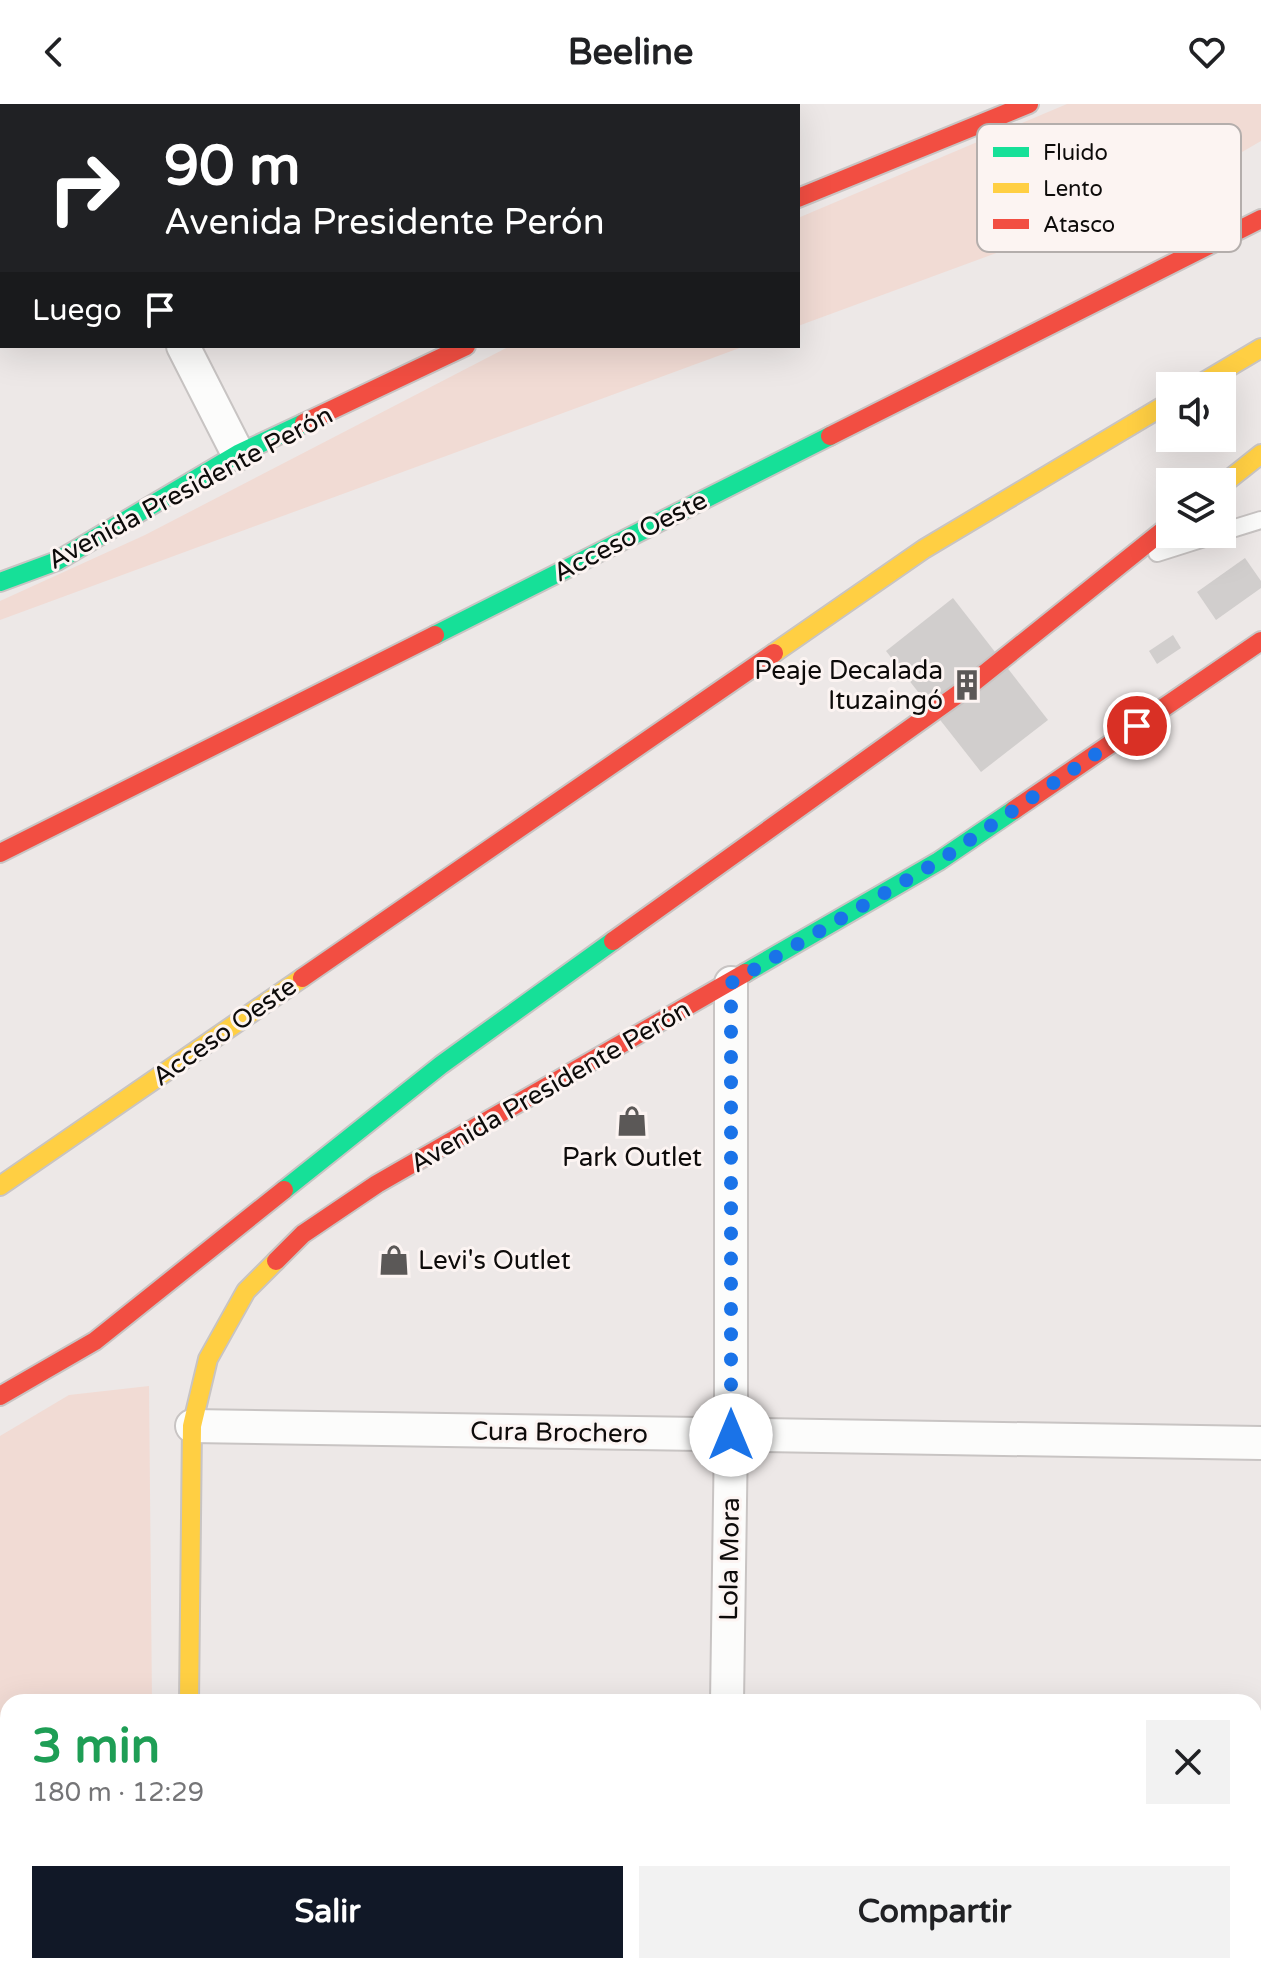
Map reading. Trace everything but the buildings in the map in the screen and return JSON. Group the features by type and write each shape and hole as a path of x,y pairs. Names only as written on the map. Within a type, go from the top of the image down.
{"main road":[{"path":"980,124 1029,104"},
{"path":"800,197 977,125"},
{"name":"Acceso Oeste","path":"1241,229 1261,219"},
{"name":"Acceso Oeste","path":"0,853 1195,252"},
{"name":"Avenida Presidente Perón","path":"0,582 57,561 238,454 462,348"},
{"path":"1221,372 1261,348"},
{"name":"Acceso Oeste","path":"0,1186 924,549 1156,410"},
{"path":"1236,474 1261,454"},
{"path":"0,1396 95,1341 441,1065 968,687 1156,536"},
{"name":"Avenida Presidente Perón","path":"189,1694 192,1426 208,1359 246,1291 303,1234 377,1184 939,861 1261,641"}],"street":[{"path":"184,348 238,454"},
{"name":"Lola Mora","path":"727,1694 731,1435 731,983"},
{"name":"Cura Brochero","path":"192,1426 1261,1443"}],"lane":[{"path":"1236,528 1261,520"},
{"path":"1118,566 1174,548"}],"shaded area":[{"path":"1067,104 1261,104 1261,141 1241,153 1241,124 1020,124"},
{"path":"977,142 977,252 999,252 800,325 800,217"},
{"path":"506,348 740,348 0,620 0,601 145,535"},
{"path":"149,1386 152,1694 0,1694 0,1436 69,1395"}],"traffic: fast":[{"path":"0,582 57,561 238,454 304,423"},
{"path":"435,635 830,436"},
{"path":"745,973 939,861 1014,810"},
{"path":"284,1190 441,1065 613,941"}],"traffic: slow":[{"path":"1221,372 1261,348"},
{"path":"774,653 924,549 1156,410"},
{"path":"1236,474 1261,454"},
{"path":"0,1186 302,978"},
{"path":"189,1694 192,1426 208,1359 246,1291 276,1261"}],"traffic: jam":[{"path":"980,124 1029,104"},
{"path":"800,197 977,125"},
{"path":"1241,229 1261,219"},
{"path":"830,436 1195,252"},
{"path":"304,423 462,348"},
{"path":"613,941 968,687 1156,536"},
{"path":"0,853 435,635"},
{"path":"1014,810 1261,641"},
{"path":"302,978 774,653"},
{"path":"276,1261 303,1234 377,1184 745,973"},
{"path":"0,1396 95,1341 284,1190"}],"place":[{"name":"Peaje Decalada Ituzaingó","path":"967,685"},
{"name":"Park Outlet","path":"632,1121"},
{"name":"Levi's Outlet","path":"394,1260"}],"route":[{"path":"731,1435 731,983 939,861 1137,726"}]}
